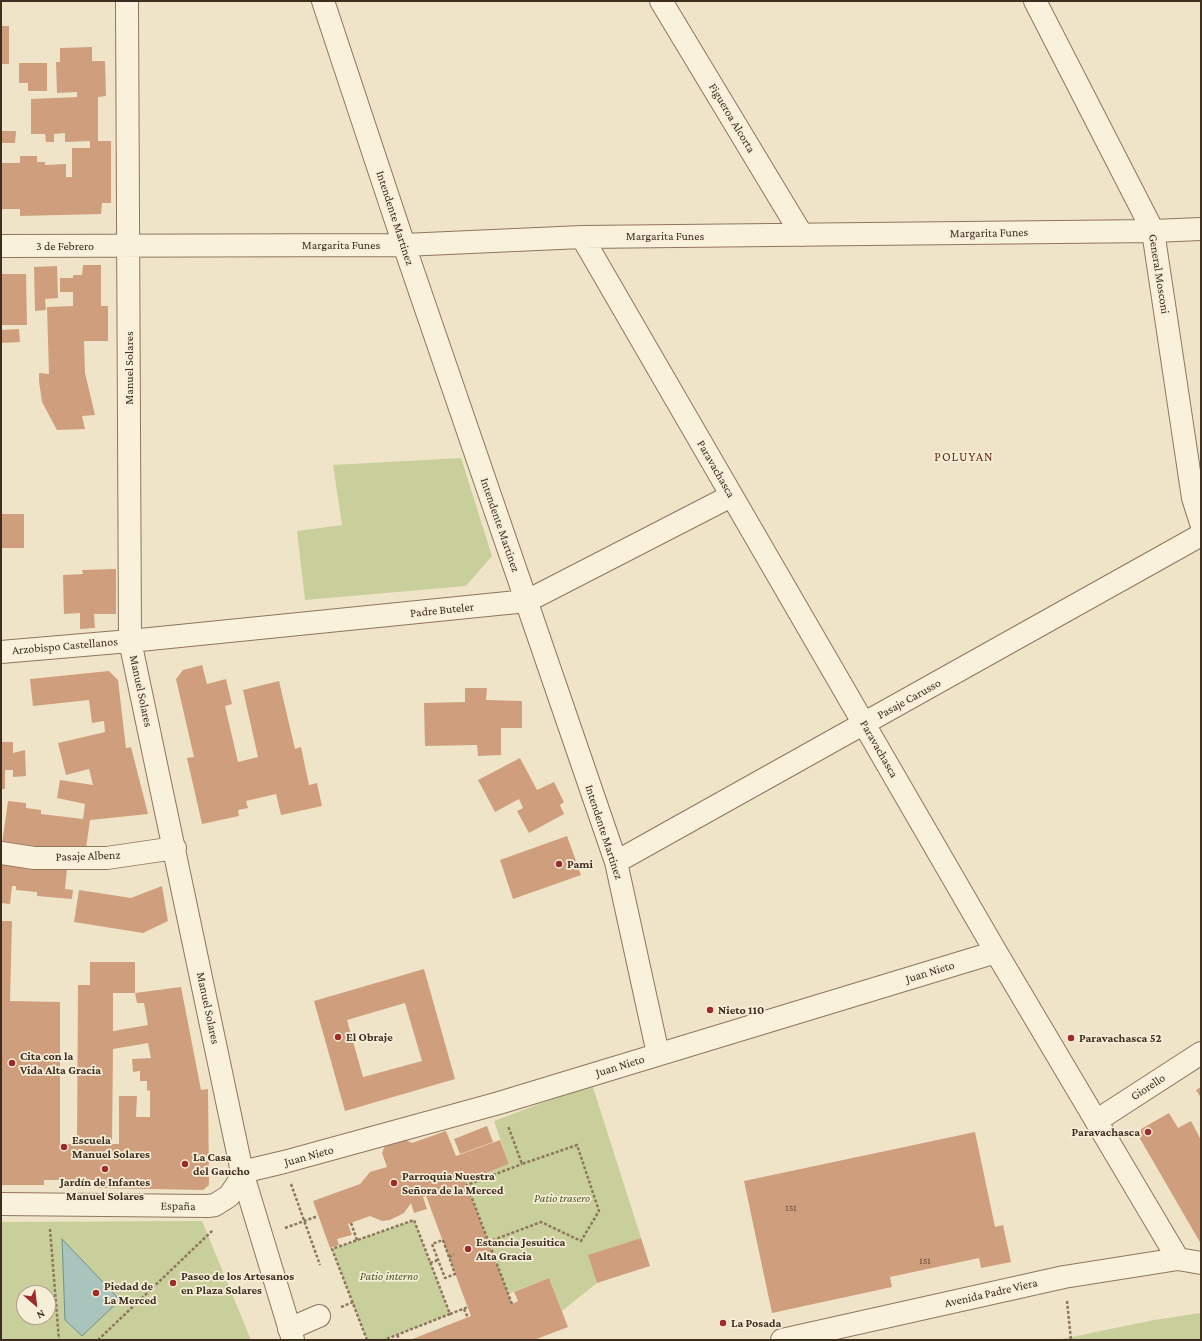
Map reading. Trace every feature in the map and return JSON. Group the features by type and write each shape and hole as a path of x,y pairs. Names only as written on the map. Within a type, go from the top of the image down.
{"street":[{"name":"Manuel Solares","path":"127,1 130,641 175,848 242,1172 291,1334"},
{"name":"Intendente Martinez","path":"323,1 404,245 616,862 658,1054"},
{"name":"Figueroa Alcorta","path":"661,1 802,235"},
{"name":"General Mosconi","path":"1036,1 1153,231 1194,498 1201,523"},
{"name":"Margarita Funes","path":"129,246 404,245 582,236 802,235 1153,231 1201,229"},
{"name":"Paravachasca","path":"582,236 996,952 1178,1260"},
{"name":"3 de Febrero","path":"1,246 129,246"},
{"name":"Padre Buteler","path":"130,641 527,601 731,496"},
{"name":"Pasaje Carusso","path":"616,862 1201,535"},
{"name":"Arzobispo Castellanos","path":"1,652 130,641"},
{"name":"Pasaje Albenz","path":"1,853 34,858 107,858 175,848"},
{"name":"Juan Nieto","path":"242,1172 284,1162 499,1103 996,952"},
{"name":"Giorello","path":"1096,1121 1201,1053"},
{"name":"España","path":"1,1204 208,1206 214,1205 229,1196 238,1183 242,1172"},
{"name":"Avenida Padre Viera","path":"782,1340 1064,1277 1178,1260 1201,1263"},
{"path":"291,1334 319,1316"}],"path":[{"path":"499,1103 522,1164"},
{"path":"488,1242 541,1222 581,1241 599,1211 577,1145 467,1185 488,1242 512,1304"},
{"path":"293,1192 320,1265"},
{"path":"283,1229 318,1216"},
{"path":"367,1340 332,1249 414,1220 450,1314"},
{"path":"351,1223 357,1240"},
{"path":"98,1340 215,1228"},
{"path":"50,1229 59,1340"},
{"path":"443,1240 455,1274 445,1278 438,1260 432,1244 443,1240"},
{"path":"449,1257 454,1254"},
{"path":"430,1263 438,1260"},
{"path":"384,1340 468,1307"},
{"path":"464,1309 468,1318"},
{"path":"1068,1313 1071,1340"},
{"path":"397,1335 400,1340"}],"green space":[{"path":"461,458 492,556 466,586 305,600 297,531 342,525 333,465"},
{"name":"Patio trasero","path":"592,1084 641,1238 589,1255 597,1283 562,1311 549,1278 508,1294 466,1181 509,1164 494,1121"},
{"name":"Patio interno","path":"414,1220 450,1314 384,1340 367,1340 332,1249"},
{"path":"202,1221 251,1340 1,1340 1,1222"},
{"path":"1201,1313 1201,1340 1057,1340 1154,1320"}],"water":[{"path":"62,1239 120,1300 82,1336 65,1320"}],"building":[{"path":"1,26 9,26 9,64 1,64"},
{"path":"92,47 92,61 105,61 106,96 98,97 98,141 111,141 111,203 102,203 101,214 20,216 20,209 1,209 1,163 20,163 20,156 37,156 37,162 45,162 45,165 66,164 66,177 72,177 72,148 90,148 90,141 65,142 65,133 54,134 54,142 46,142 45,134 31,134 31,99 77,97 77,92 57,93 56,62 60,62 60,48"},
{"path":"19,63 47,63 47,91 28,91 28,83 19,83"},
{"path":"1,131 16,131 15,143 1,143"},
{"path":"83,265 101,265 101,306 108,306 108,341 84,341 85,373 95,415 82,416 85,429 57,430 42,402 39,381 39,373 49,374 47,307 73,306 73,292 60,292 60,278 73,278 73,275 82,275"},
{"path":"57,266 58,298 45,299 46,310 35,311 34,267"},
{"path":"1,274 26,274 27,325 1,325"},
{"path":"19,329 20,342 1,343 1,330"},
{"path":"1,514 24,514 24,548 1,548"},
{"path":"116,569 116,614 94,614 95,628 80,629 80,613 64,614 63,575 83,574 82,570"},
{"path":"202,665 207,684 226,679 232,704 225,706 238,762 258,757 243,690 279,681 295,749 301,747 309,785 317,783 322,806 281,815 276,794 246,801 248,808 238,810 239,816 202,824 187,758 194,757 176,679 183,670"},
{"path":"109,671 118,680 126,748 131,747 148,814 90,820 85,856 2,844 8,801 26,803 26,808 41,810 41,814 83,819 85,804 57,798 60,780 93,785 89,769 66,775 58,743 105,732 104,721 92,723 89,700 33,706 30,679"},
{"path":"465,688 487,688 486,700 522,701 522,728 501,728 501,755 478,756 477,745 425,746 424,703 465,702"},
{"path":"1,742 13,742 13,753 25,750 26,776 13,777 13,770 5,770 5,789 1,789"},
{"path":"520,758 537,790 554,782 564,802 560,805 564,814 529,833 517,811 523,808 519,799 495,812 478,780"},
{"path":"567,836 581,875 513,899 500,860"},
{"path":"1,861 67,869 65,889 73,890 72,899 37,896 37,892 16,890 16,886 12,886 10,904 1,903"},
{"path":"162,886 168,921 143,933 74,922 79,890 131,898"},
{"path":"1,921 12,921 10,1001 60,1002 60,1144 77,1144 78,985 90,985 90,962 135,962 135,993 181,987 201,1090 208,1089 209,1185 203,1190 95,1188 95,1180 44,1180 44,1185 1,1185","holes":["113,993 135,993 137,1003 144,1003 148,1025 113,1031","148,1043 151,1058 132,1059 133,1072 140,1071 140,1081 147,1081 147,1091 150,1090 150,1117 136,1117 137,1096 119,1096 119,1144 112,1144 113,1049"]},
{"name":"El Obraje","path":"424,969 455,1079 345,1111 314,1001","holes":["405,1003 422,1061 363,1077 347,1020"]},
{"path":"1201,1087 1201,1098 1196,1090"},
{"path":"1169,1113 1178,1128 1191,1121 1201,1140 1201,1244 1139,1137 1141,1129"},
{"path":"487,1126 493,1142 460,1154 454,1139"},
{"path":"446,1131 456,1156 500,1140 509,1164 466,1181 469,1191 512,1304 518,1301 514,1292 549,1278 568,1327 534,1340 410,1340 471,1316 426,1196 423,1197 427,1209 414,1213 411,1203 404,1213 390,1220 382,1221 370,1216 348,1224 352,1235 337,1239 339,1245 330,1248 313,1201 360,1184 370,1172 387,1167 382,1153 386,1143 402,1138 412,1143"},
{"path":"975,1132 995,1227 1003,1225 1011,1262 981,1268 979,1258 890,1277 892,1287 772,1313 744,1181"},
{"path":"641,1238 650,1266 597,1283 588,1255"}],"place":[{"name":"Pami","path":"559,864"},
{"name":"Nieto 110","path":"710,1010"},
{"name":"El Obraje","path":"338,1037"},
{"name":"Paravachasca 52","path":"1071,1038"},
{"name":"Cita con la Vida Alta Gracia","path":"12,1063"},
{"name":"Paravachasca","path":"1148,1132"},
{"name":"Escuela Manuel Solares","path":"64,1147"},
{"name":"La Casa del Gaucho","path":"185,1164"},
{"name":"Jardín de Infantes Manuel Solares","path":"105,1169"},
{"name":"Parroquia Nuestra Señora de la Merced","path":"394,1183"},
{"name":"Estancia Jesuitica Alta Gracia","path":"468,1249"},
{"name":"Paseo de los Artesanos en Plaza Solares","path":"173,1283"},
{"name":"Piedad de La Merced","path":"96,1293"},
{"name":"La Posada","path":"723,1323"}],"district":[{"name":"POLUYAN","path":"964,457"}]}
